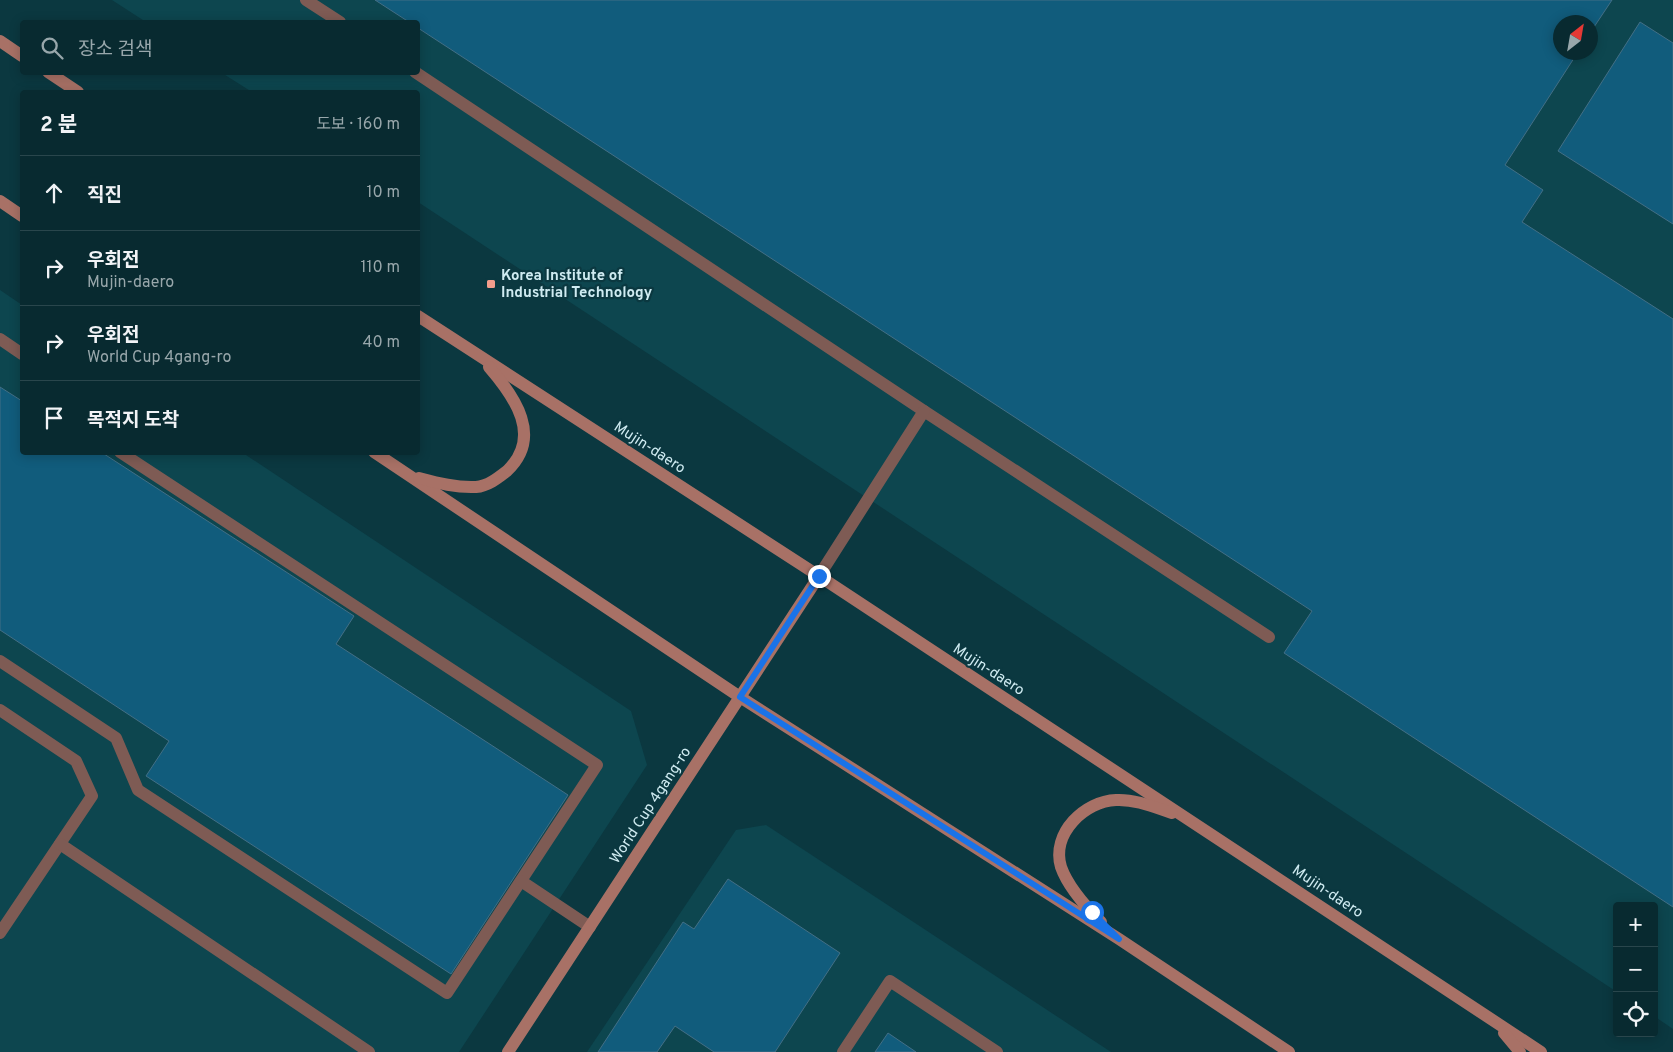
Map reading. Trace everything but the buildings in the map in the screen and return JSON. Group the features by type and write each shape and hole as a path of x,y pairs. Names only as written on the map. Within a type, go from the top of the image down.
{"main road":[{"path":"0,41 20,55"},
{"path":"52,75 75,90"},
{"path":"0,201 20,215"},
{"name":"Mujin-daero","path":"420,317 819,576 1541,1052"},
{"path":"407,475 457,486 479,486 498,479 516,462 524,444 523,422 515,402 501,381 478,356"},
{"path":"378,455 740,697 1119,939 1289,1052"},
{"name":"World Cup 4gang-ro","path":"508,1052 819,576"},
{"path":"1119,939 1092,912 1072,886 1061,866 1060,850 1066,830 1079,813 1096,803 1116,800 1140,802 1190,820"},
{"path":"1494,1021 1520,1052"}],"lane":[{"path":"306,0 337,20"},
{"path":"420,75 924,411 1269,637"},
{"path":"0,339 20,353"},
{"path":"819,576 924,411"},
{"path":"0,661 116,738 138,790 447,993 597,765 125,455"},
{"path":"0,710 76,761 92,796 0,933"},
{"path":"60,844 369,1052"},
{"path":"521,881 590,927"},
{"path":"843,1052 890,981 998,1052"}],"shaded area":[{"path":"112,0 1673,0 1673,1029 1658,1019 1658,902 1613,902 1613,989 420,203 420,90 249,90 225,75 420,75 420,20 143,20"},
{"path":"0,290 20,304 20,455 246,455 631,711 647,765 459,1052 0,1052"},
{"path":"766,825 1111,1052 587,1052 736,830"}],"place":[{"name":"Korea Institute of Industrial Technology","path":"491,284"}],"route":[{"path":"819,576 740,697 1119,939 1092,912"}]}
